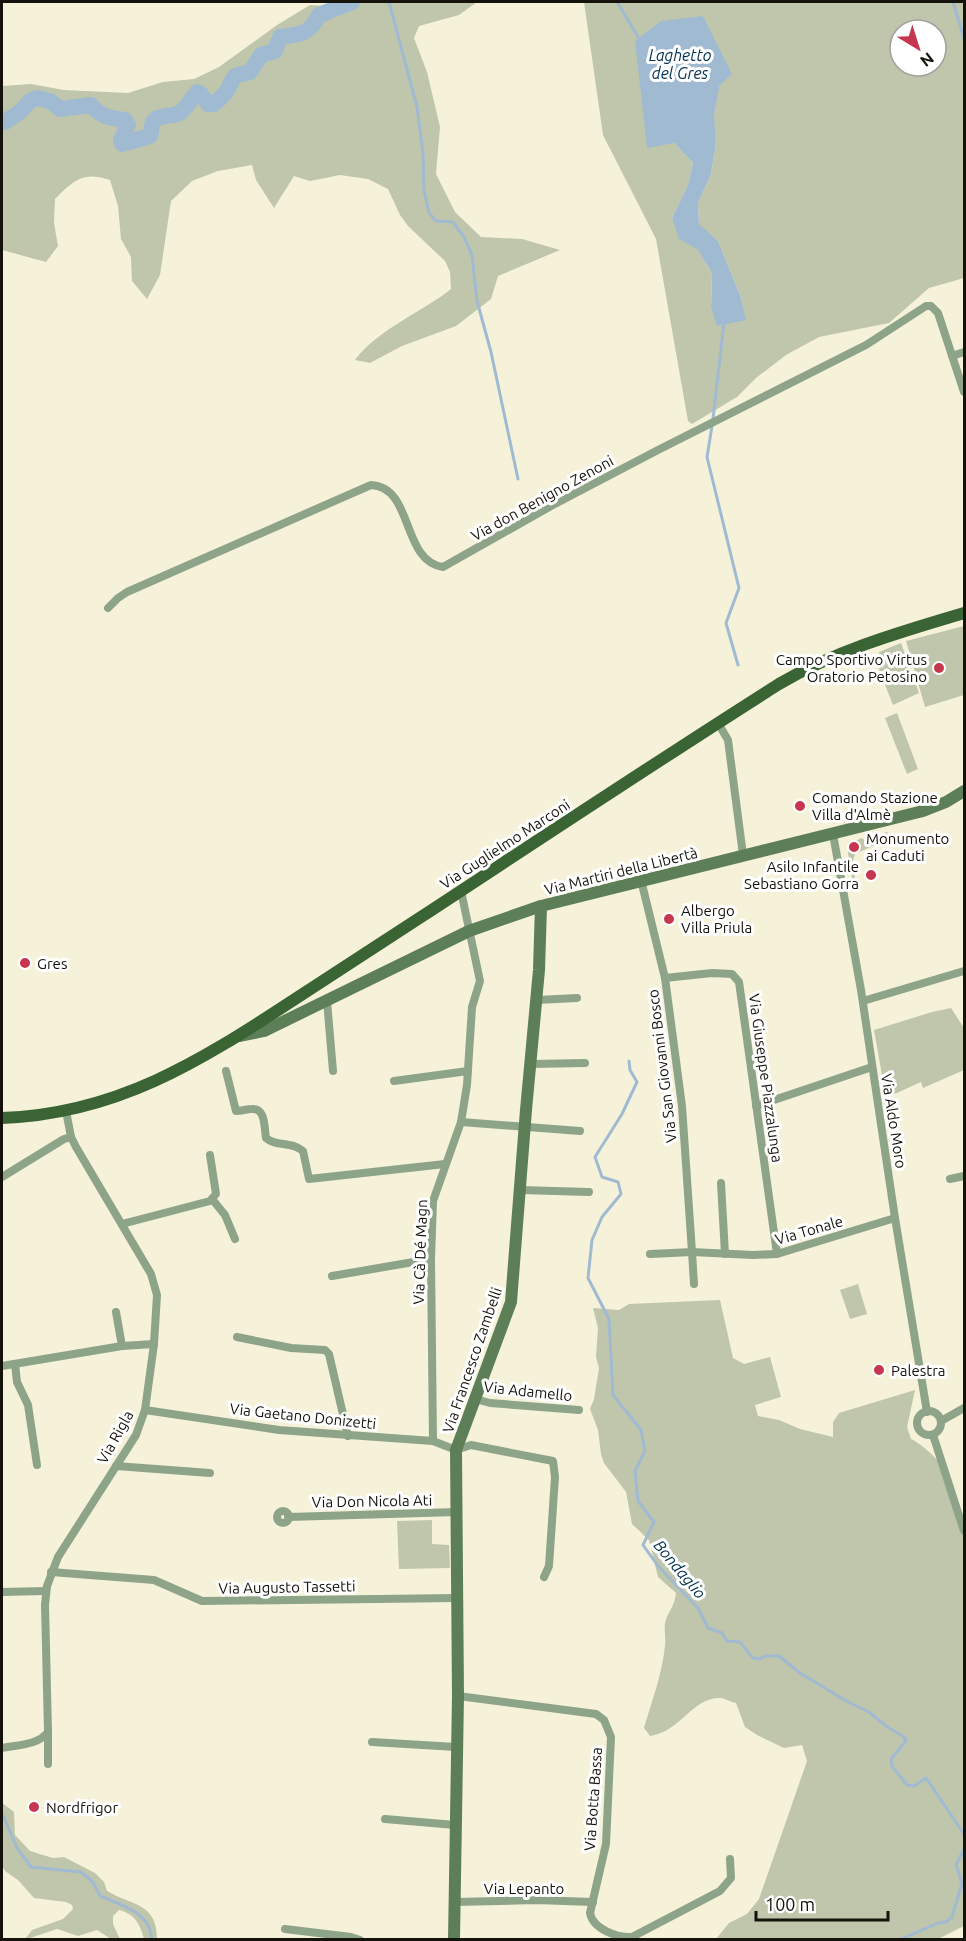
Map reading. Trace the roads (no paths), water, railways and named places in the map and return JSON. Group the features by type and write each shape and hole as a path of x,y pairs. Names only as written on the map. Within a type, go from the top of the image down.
{"main road":[{"name":"Via Guglielmo Marconi","path":"2,1118 66,1111 136,1090 179,1071 277,1011 779,684 832,656 899,632 964,613"},
{"name":"Via Martiri della Libertà","path":"238,1036 264,1031 470,931 541,906 923,811 946,802 964,791"},
{"name":"Via Francesco Zambelli","path":"454,1940 458,1696 456,1450 511,1302 540,970 541,906"},
{"path":"277,1011 284,1016 297,1015"}],"street":[{"name":"Via don Benigno Zenoni","path":"108,608 127,592 371,485 380,486 389,492 397,502 420,553 435,566 443,567 600,480 866,345 926,306 931,306 938,313 964,392"},
{"path":"952,356 964,352"},
{"path":"718,723 728,740 743,855"},
{"name":"Via Aldo Moro","path":"833,834 863,1001 894,1218 927,1412 920,1416 917,1427 926,1435 933,1435 964,1531"},
{"name":"Via San Giovanni Bosco","path":"641,880 665,978 682,1106 694,1284"},
{"name":"Via Cà Dé Magn","path":"432,1441 433,1201 461,1122 468,1071 472,1007 480,981 461,891"},
{"path":"863,1001 964,971"},
{"name":"Via Giuseppe Piazzalunga","path":"665,978 712,973 732,974 739,982 777,1254"},
{"path":"537,1000 577,998"},
{"path":"327,1001 333,1071"},
{"path":"530,1064 585,1062"},
{"path":"756,1106 872,1067"},
{"path":"226,1071 236,1111 255,1108 259,1110 262,1114 266,1138 270,1142 295,1145 303,1150 309,1179 446,1164"},
{"path":"394,1081 468,1071"},
{"name":"Via Rigla","path":"48,1764 46,1591 58,1557 136,1435 145,1410 154,1344 157,1294 154,1283 122,1224 71,1137 66,1111"},
{"path":"461,1122 580,1131"},
{"path":"2,1177 71,1137"},
{"path":"122,1224 212,1199 216,1194 210,1155"},
{"path":"950,1179 964,1176"},
{"path":"721,1183 725,1254"},
{"path":"520,1190 589,1192"},
{"path":"212,1199 225,1215 235,1239"},
{"name":"Via Tonale","path":"692,1252 753,1256 777,1254 894,1218"},
{"path":"650,1254 692,1252"},
{"path":"332,1276 431,1259"},
{"path":"116,1312 122,1346"},
{"path":"237,1337 291,1348 325,1350 329,1354 348,1436"},
{"path":"2,1366 122,1346 154,1344"},
{"path":"15,1364 17,1382 28,1405 37,1465"},
{"name":"Via Adamello","path":"475,1399 490,1403 579,1410"},
{"path":"941,1421 964,1408"},
{"name":"Via Gaetano Donizetti","path":"145,1410 279,1430 432,1441 456,1450"},
{"path":"927,1412 937,1414 941,1421 940,1427 933,1435"},
{"path":"456,1450 471,1445 553,1461 555,1477 549,1566 544,1577"},
{"path":"116,1466 210,1473"},
{"name":"Via Don Nicola Ati","path":"288,1517 457,1512"},
{"name":"Via Augusto Tassetti","path":"51,1572 154,1580 202,1601 457,1598"},
{"path":"2,1592 46,1591"},
{"name":"Via Botta Bassa","path":"458,1696 596,1714 604,1719 611,1737 606,1844 590,1913 595,1925 624,1938 632,1937 720,1891 731,1878 730,1859"},
{"path":"2,1748 44,1738 48,1732"},
{"path":"372,1742 456,1747"},
{"path":"385,1819 455,1825"},
{"name":"Via Lepanto","path":"454,1902 536,1900 593,1902"},
{"path":"285,1929 360,1940"}],"water":[{"name":"Laghetto del Gres","path":"703,16 732,74 720,85 714,113 716,144 711,174 698,203 699,224 718,241 740,295 746,320 717,326 711,307 712,273 697,249 679,239 672,218 688,185 693,163 674,143 647,148 635,41 661,21"}],"waterway":[{"path":"2,121 5,122 37,98 50,101 60,109 91,105 106,116 125,120 128,125 121,140 122,144 150,136 152,124 156,119 181,112 197,92 208,104 214,104 225,93 235,76 250,72 261,55 275,51 280,37 308,30 319,15 352,2"},
{"path":"389,2 417,107 423,153 424,190 429,213 436,221 453,222 464,237 472,255 477,301 491,352 518,479"},
{"path":"617,2 640,40"},
{"path":"953,2 964,38"},
{"path":"713,419 724,322"},
{"path":"712,426 707,457 739,588 726,623 738,665"},
{"name":"Bondaglio","path":"629,1061 630,1070 637,1082 622,1114 595,1157 602,1177 618,1182 621,1194 602,1217 592,1240 588,1278 609,1319 613,1395 641,1430 645,1451 635,1471 638,1501 654,1522 643,1545 658,1566 698,1608 708,1628 722,1633 727,1641 740,1642 753,1658 779,1656 800,1673 869,1712 904,1737 906,1741 891,1759 892,1766 907,1785 914,1786 926,1778 964,1834"},
{"path":"2,1813 17,1848 31,1867 81,1872 93,1882 100,1896 125,1906 141,1916 147,1923 151,1940"},
{"name":"Bondaglio","path":"899,1940 938,1923 946,1922 952,1917 962,1883 956,1865 964,1849"}],"place":[{"name":"Campo Sportivo Virtus Oratorio Petosino","path":"939,668"},
{"name":"Comando Stazione Villa d'Almè","path":"800,806"},
{"name":"Monumento ai Caduti","path":"854,847"},
{"name":"Asilo Infantile Sebastiano Gorra","path":"871,875"},
{"name":"Albergo Villa Priula","path":"669,919"},
{"name":"Gres","path":"25,963"},
{"name":"Palestra","path":"879,1370"},
{"name":"Nordfrigor","path":"34,1807"}]}
